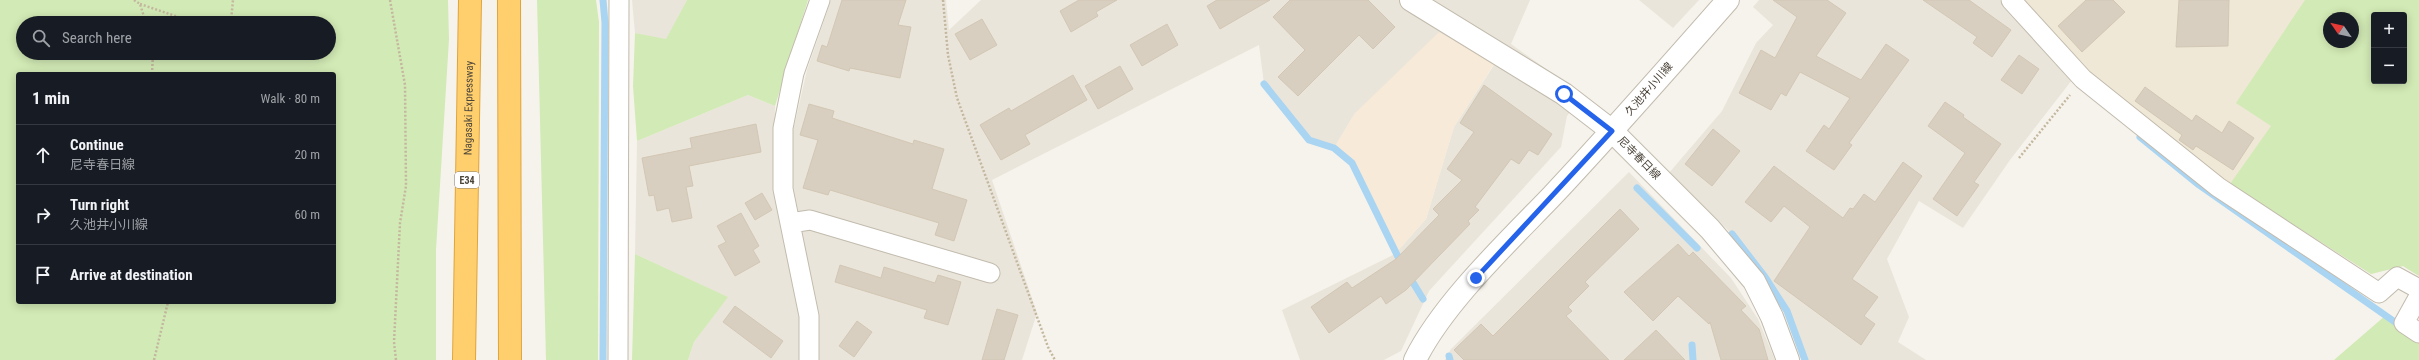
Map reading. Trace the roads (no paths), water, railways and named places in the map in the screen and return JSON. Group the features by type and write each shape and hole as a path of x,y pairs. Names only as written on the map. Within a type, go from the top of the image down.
{"highway":[{"name":"Nagasaki Expressway","path":"464,360 470,0"},
{"path":"510,0 510,360"}],"street":[{"path":"618,360 621,10 619,0"},
{"path":"810,360 809,316 783,188 783,128 794,73 820,0"},
{"name":"尼寺春日線","path":"1411,0 1564,94 1612,131 1710,229 1754,281 1772,317 1788,360"},
{"name":"久池井小川線","path":"1415,360 1424,341 1463,292 1612,131 1728,0"},
{"path":"2012,0 2083,79 2218,187 2379,293 2397,277 2419,289"},
{"path":"790,222 810,220 990,273"},
{"path":"2419,296 2404,323 2419,333"}],"waterway":[{"path":"603,0 605,23 603,360"},
{"path":"1264,84 1309,140 1334,148 1352,163 1402,265"},
{"path":"2140,137 2199,185 2402,327"},
{"path":"1637,188 1697,248"},
{"path":"1732,234 1765,277 1787,311 1805,360"},
{"path":"1409,276 1423,299"},
{"path":"1692,345 1693,360"},
{"path":"1449,356 1450,360"}]}
